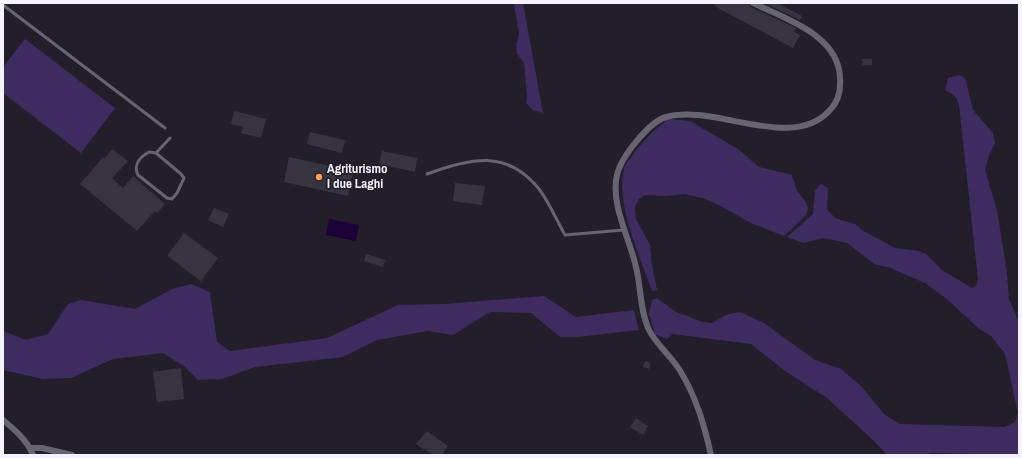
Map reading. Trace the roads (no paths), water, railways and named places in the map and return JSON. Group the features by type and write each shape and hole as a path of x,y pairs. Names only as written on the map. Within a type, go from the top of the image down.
{"street":[{"path":"711,455 701,414 692,392 679,369 654,339 646,324 636,267 624,230 616,198 615,185 618,171 634,145 647,129 657,120 669,116 691,115 765,126 792,127 812,122 823,117 833,107 840,92 840,75 838,64 829,48 813,33 753,3"},
{"path":"3,420 20,435 30,448 33,455"},
{"path":"30,448 42,448 72,455"}],"lane":[{"path":"3,5 165,128"},
{"path":"156,153 170,138"},
{"path":"149,152 156,153 184,178 177,193 172,199 167,198 138,175 136,171 136,164 144,155 149,152"},
{"path":"428,174 468,161 498,161 512,166 523,173 539,190 565,235 624,230"}],"place":[{"name":"Agriturismo I due Laghi","path":"319,177"}]}
